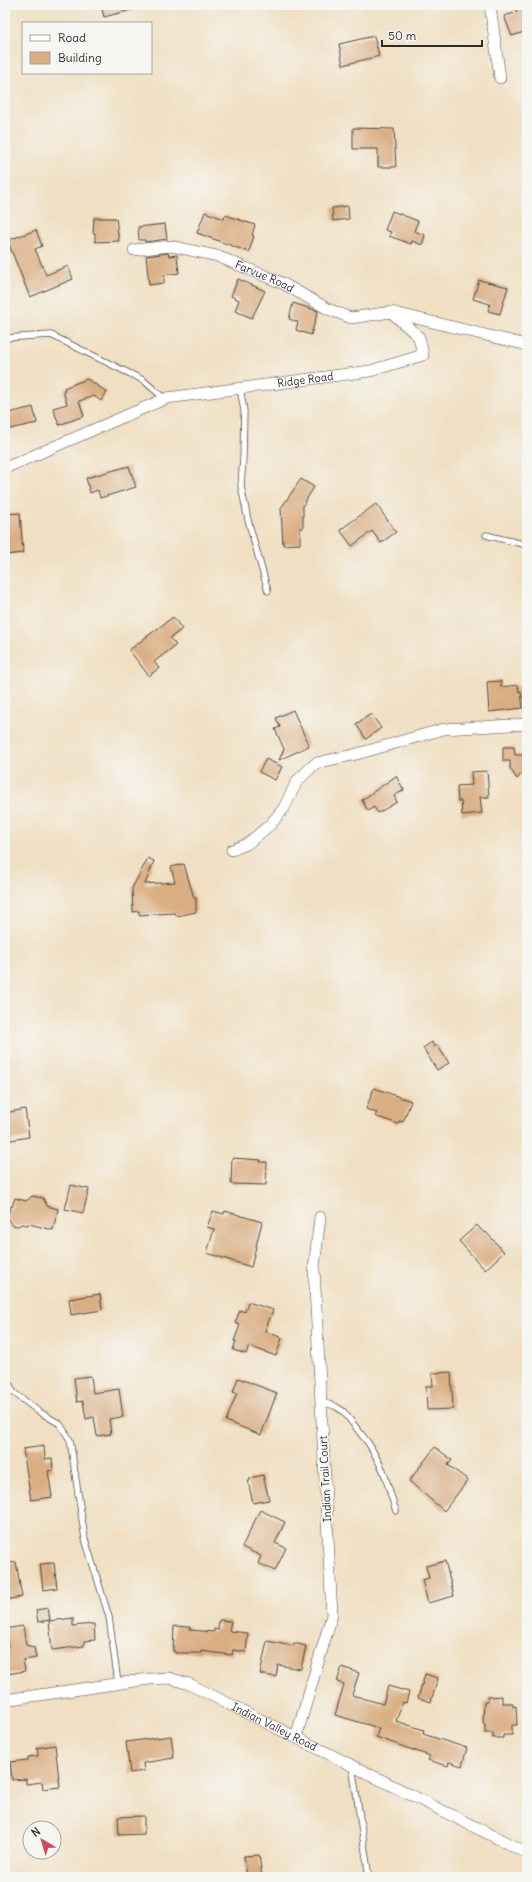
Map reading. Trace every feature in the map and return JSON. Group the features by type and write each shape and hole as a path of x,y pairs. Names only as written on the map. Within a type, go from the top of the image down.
{"street":[{"path":"490,5 500,78"},
{"name":"Farvue Road","path":"134,250 171,246 217,256 282,283 328,309 351,318 391,312"},
{"path":"391,312 527,345"},
{"name":"Ridge Road","path":"5,468 165,399 370,371 423,355 419,337 391,312"},
{"path":"232,850 247,844 271,824 284,808 297,781 316,763 357,754 444,729 527,724"},
{"name":"Indian Trail Court","path":"296,1737 332,1615 314,1268 320,1217"},
{"name":"Indian Valley Road","path":"5,1700 118,1683 169,1678 189,1684 527,1853"}],"lane":[{"path":"5,338 51,335 143,380 165,399"},
{"path":"240,388 244,411 241,486 268,591"},
{"path":"486,535 527,545"},
{"path":"5,1364 7,1378 13,1392 38,1411 60,1424 70,1440 85,1539 109,1617 118,1683"},
{"path":"321,1402 335,1406 343,1411 369,1444 384,1470 396,1510"},
{"path":"352,1766 369,1877"}],"building":[{"path":"101,5 135,5 135,9 104,17"},
{"path":"514,5 527,5 527,36 524,32 512,36 504,16 517,12"},
{"path":"374,36 379,56 343,65 339,44"},
{"path":"353,128 394,129 396,167 378,167 378,149 353,149"},
{"path":"348,206 349,219 333,221 332,208"},
{"path":"392,211 418,221 414,231 425,235 422,245 412,241 411,244 389,236 391,232 385,230"},
{"path":"205,212 224,219 225,215 255,225 252,235 254,236 249,252 197,233"},
{"path":"94,218 116,218 119,241 95,242 95,233 93,233"},
{"path":"165,224 167,239 145,242 145,240 139,240 138,227"},
{"path":"36,230 42,246 35,249 46,275 68,266 73,279 30,297 8,242 10,241 9,240"},
{"path":"168,253 169,256 177,255 179,273 164,275 164,283 149,285 146,256"},
{"path":"238,279 265,291 252,318 235,311 239,300 231,296"},
{"path":"479,280 508,287 500,314 488,311 490,304 473,299"},
{"path":"293,303 318,311 311,335 296,330 298,322 289,319"},
{"path":"87,379 107,392 101,401 94,396 79,401 84,416 59,425 53,408 67,404 63,391 65,391 64,388"},
{"path":"33,407 37,423 5,430 5,414"},
{"path":"129,466 136,487 100,498 98,490 90,493 86,478"},
{"path":"301,479 314,487 303,505 303,528 300,528 300,544 283,545 281,508"},
{"path":"376,504 396,532 381,543 372,531 352,546 340,530"},
{"path":"20,513 23,553 5,555 5,514"},
{"path":"173,617 182,629 170,638 176,645 154,662 159,668 149,676 129,650"},
{"path":"501,681 501,687 518,685 519,692 521,691 523,708 489,712 487,682"},
{"path":"293,710 309,746 279,760 284,749 275,729 280,727 276,718"},
{"path":"371,714 381,728 366,739 356,724"},
{"path":"503,747 514,747 515,755 527,755 527,773 521,774 517,779 510,768 510,761 503,761"},
{"path":"266,759 282,767 275,780 259,772"},
{"path":"487,771 489,797 480,797 482,813 462,815 461,801 458,801 457,786 472,785 471,772"},
{"path":"396,776 404,790 394,796 397,802 378,813 374,807 368,811 362,800"},
{"path":"148,858 154,861 145,884 175,882 171,867 184,864 194,898 196,898 196,912 177,916 175,913 139,915 139,911 133,912 132,888"},
{"path":"432,1042 434,1047 437,1045 449,1063 437,1070 423,1048"},
{"path":"374,1088 411,1101 403,1122 399,1121 398,1124 375,1116 377,1113 366,1109"},
{"path":"25,1109 29,1137 5,1141 5,1113"},
{"path":"232,1158 261,1160 260,1162 267,1162 266,1185 231,1184"},
{"path":"71,1185 89,1189 83,1213 65,1209"},
{"path":"32,1196 43,1198 47,1206 58,1209 53,1230 29,1224 22,1224 18,1226 12,1225 6,1217 15,1198 26,1201"},
{"path":"213,1211 224,1214 225,1211 262,1222 251,1267 207,1253 214,1229 207,1227"},
{"path":"477,1225 484,1233 486,1232 504,1252 485,1270 459,1241"},
{"path":"100,1294 102,1310 71,1315 69,1299"},
{"path":"248,1302 273,1310 265,1331 282,1338 276,1356 249,1346 246,1354 233,1350 236,1341 234,1341 240,1325 235,1323 240,1310 245,1312"},
{"path":"451,1372 453,1409 427,1410 426,1386 433,1386 432,1373"},
{"path":"91,1376 93,1393 119,1389 123,1417 109,1419 111,1434 97,1436 94,1417 86,1419 83,1401 77,1402 74,1378"},
{"path":"238,1378 277,1393 261,1435 226,1421 237,1393 233,1392"},
{"path":"44,1446 45,1459 52,1458 53,1470 48,1471 52,1497 31,1500 23,1449"},
{"path":"435,1447 452,1460 448,1465 468,1480 444,1511 409,1481"},
{"path":"263,1475 269,1500 253,1503 248,1481 250,1481 250,1478"},
{"path":"260,1510 285,1522 275,1543 286,1548 275,1571 258,1563 261,1556 242,1547"},
{"path":"445,1561 454,1596 428,1603 422,1580 429,1578 426,1566"},
{"path":"16,1562 22,1597 5,1600 5,1564"},
{"path":"54,1563 57,1588 43,1590 40,1564"},
{"path":"48,1608 50,1620 38,1622 36,1610"},
{"path":"73,1618 73,1626 94,1624 95,1640 84,1641 84,1646 52,1650 49,1621"},
{"path":"219,1620 231,1621 229,1631 248,1633 246,1652 233,1650 232,1655 201,1651 201,1653 175,1653 175,1651 173,1651 174,1626 190,1627 190,1630 214,1632 214,1629 218,1630"},
{"path":"23,1626 26,1645 34,1647 36,1658 23,1660 25,1671 7,1674 5,1647 8,1646 5,1629"},
{"path":"267,1641 293,1646 294,1643 306,1646 301,1669 278,1665 276,1677 260,1674"},
{"path":"342,1667 359,1673 352,1695 383,1704 388,1686 409,1692 406,1703 403,1702 396,1721 424,1730 423,1734 467,1748 462,1766 449,1762 448,1766 428,1760 430,1756 376,1737 379,1728 335,1715 344,1684 337,1682"},
{"path":"425,1674 438,1678 431,1702 418,1698"},
{"path":"502,1696 502,1703 513,1703 513,1707 516,1706 517,1725 512,1725 512,1735 503,1735 503,1738 493,1738 493,1733 485,1733 485,1724 483,1724 484,1702 488,1702 488,1697"},
{"path":"171,1736 174,1758 143,1763 144,1771 130,1773 126,1742"},
{"path":"55,1745 60,1787 43,1789 42,1782 26,1784 26,1779 12,1780 10,1762 28,1760 28,1757 38,1756 37,1748"},
{"path":"144,1816 144,1834 119,1835 118,1817"},
{"path":"259,1855 262,1877 247,1877 244,1856"}]}
